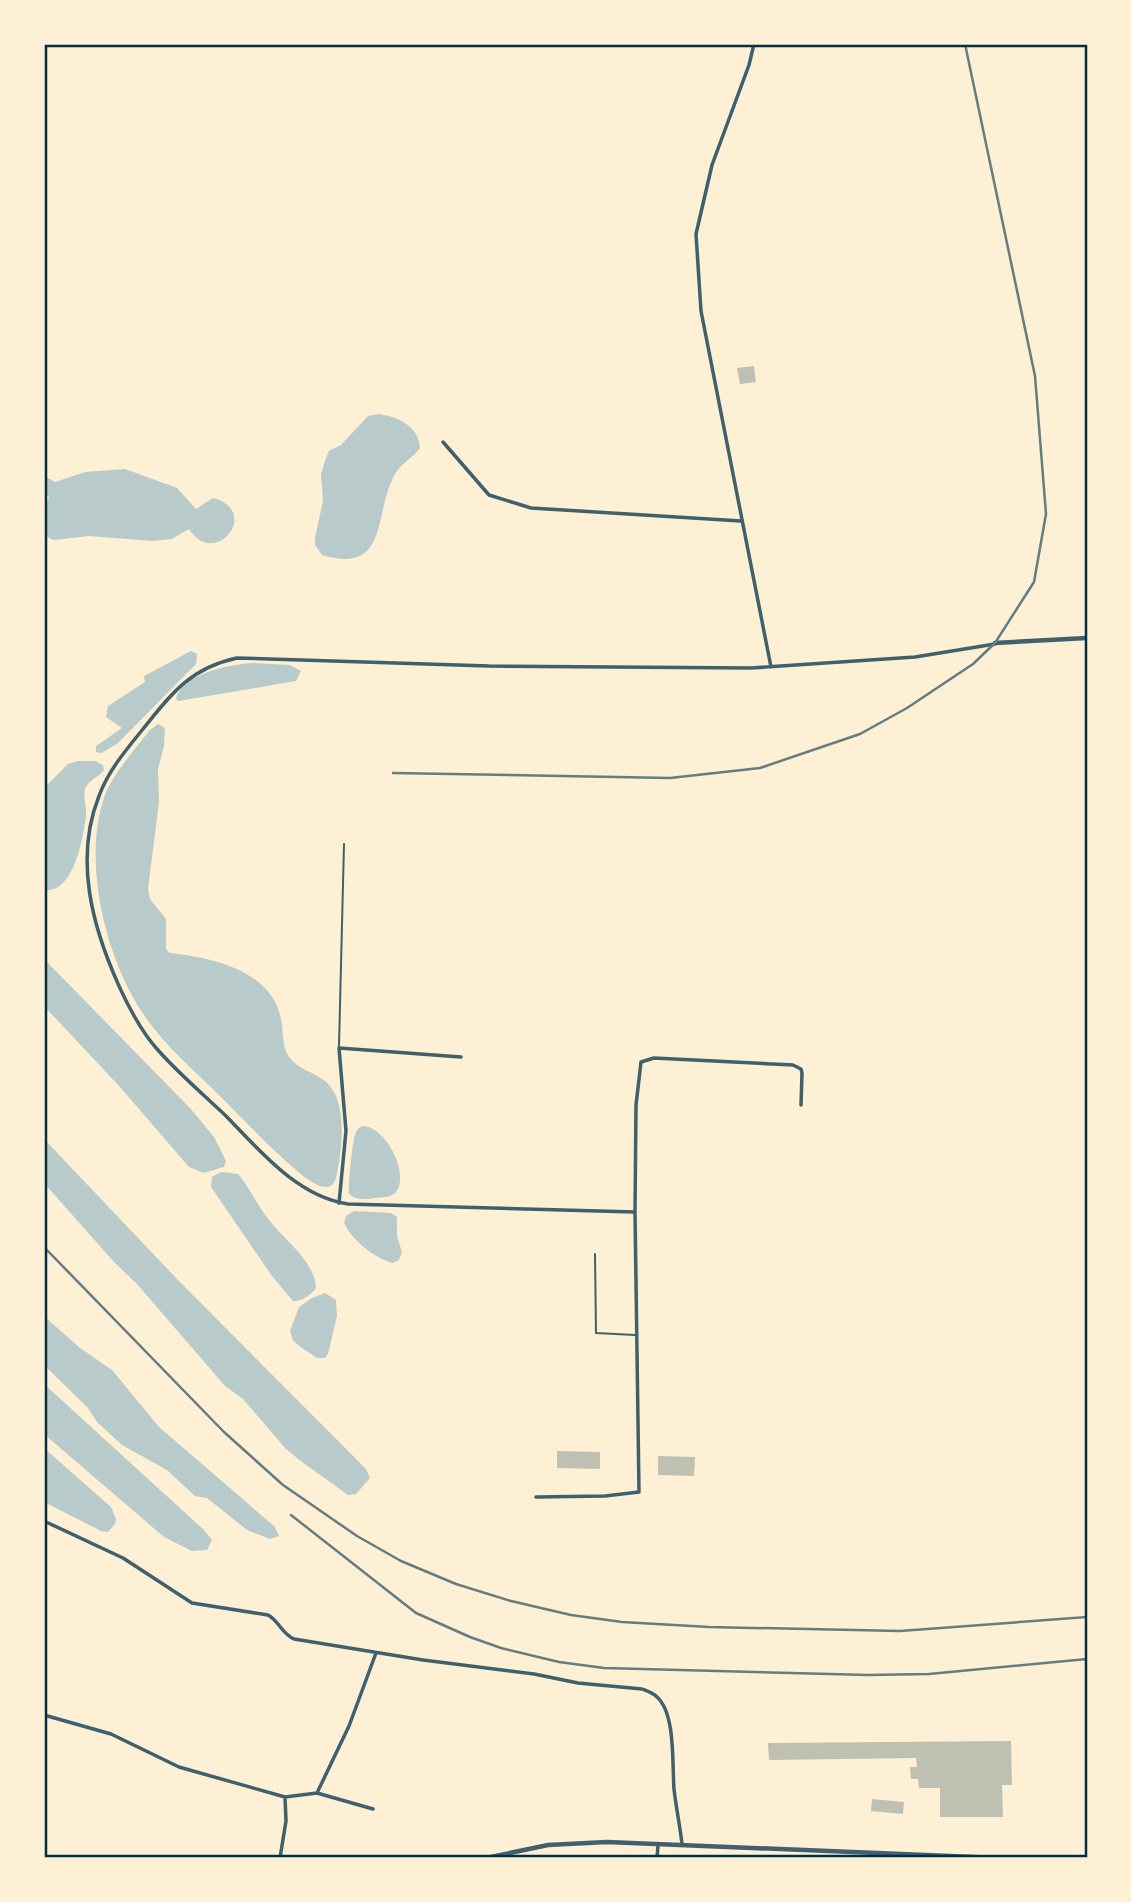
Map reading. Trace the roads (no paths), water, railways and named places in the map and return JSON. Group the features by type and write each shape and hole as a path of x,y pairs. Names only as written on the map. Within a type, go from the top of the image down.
{"street":[{"path":"754,44 749,65 712,165 696,234 701,311 771,667"},
{"path":"443,442 489,495 531,508 741,521"},
{"path":"635,1212 339,1203 313,1193 287,1175 157,1049 124,996 94,923 87,878 87,855 93,814 104,783 161,706 191,676 211,666 237,659 489,666 771,667 915,657 995,643 1087,638"},
{"path":"339,1203 346,1131 339,1048 461,1057"},
{"path":"536,1497 618,1496 639,1492 635,1212 641,1062 646,1059 763,1062 798,1066 802,1073 801,1105"},
{"path":"44,1521 136,1565 192,1603 268,1615 294,1639 534,1674 586,1685 642,1689 651,1693 662,1704 668,1720 682,1844"},
{"path":"317,1793 349,1726 376,1653"},
{"path":"44,1715 111,1734 179,1767 285,1797 317,1793 373,1809"},
{"path":"280,1858 286,1821 285,1797"},
{"path":"657,1858 658,1843"},
{"path":"486,1858 559,1844 658,1843 998,1858"}],"lane":[{"path":"339,1048 344,844"},
{"path":"596,1254 596,1334 636,1335"}],"railway":[{"path":"393,773 670,778 760,768 860,734 907,708 973,664 995,643 1034,582 1046,514 1035,376 965,44"},
{"path":"44,1247 224,1432 283,1485 357,1536 401,1561 456,1584 571,1615 622,1622 709,1627 900,1631 1087,1617"},
{"path":"291,1515 416,1613 501,1648 559,1662 604,1668 868,1675 929,1674 1087,1659"}]}
